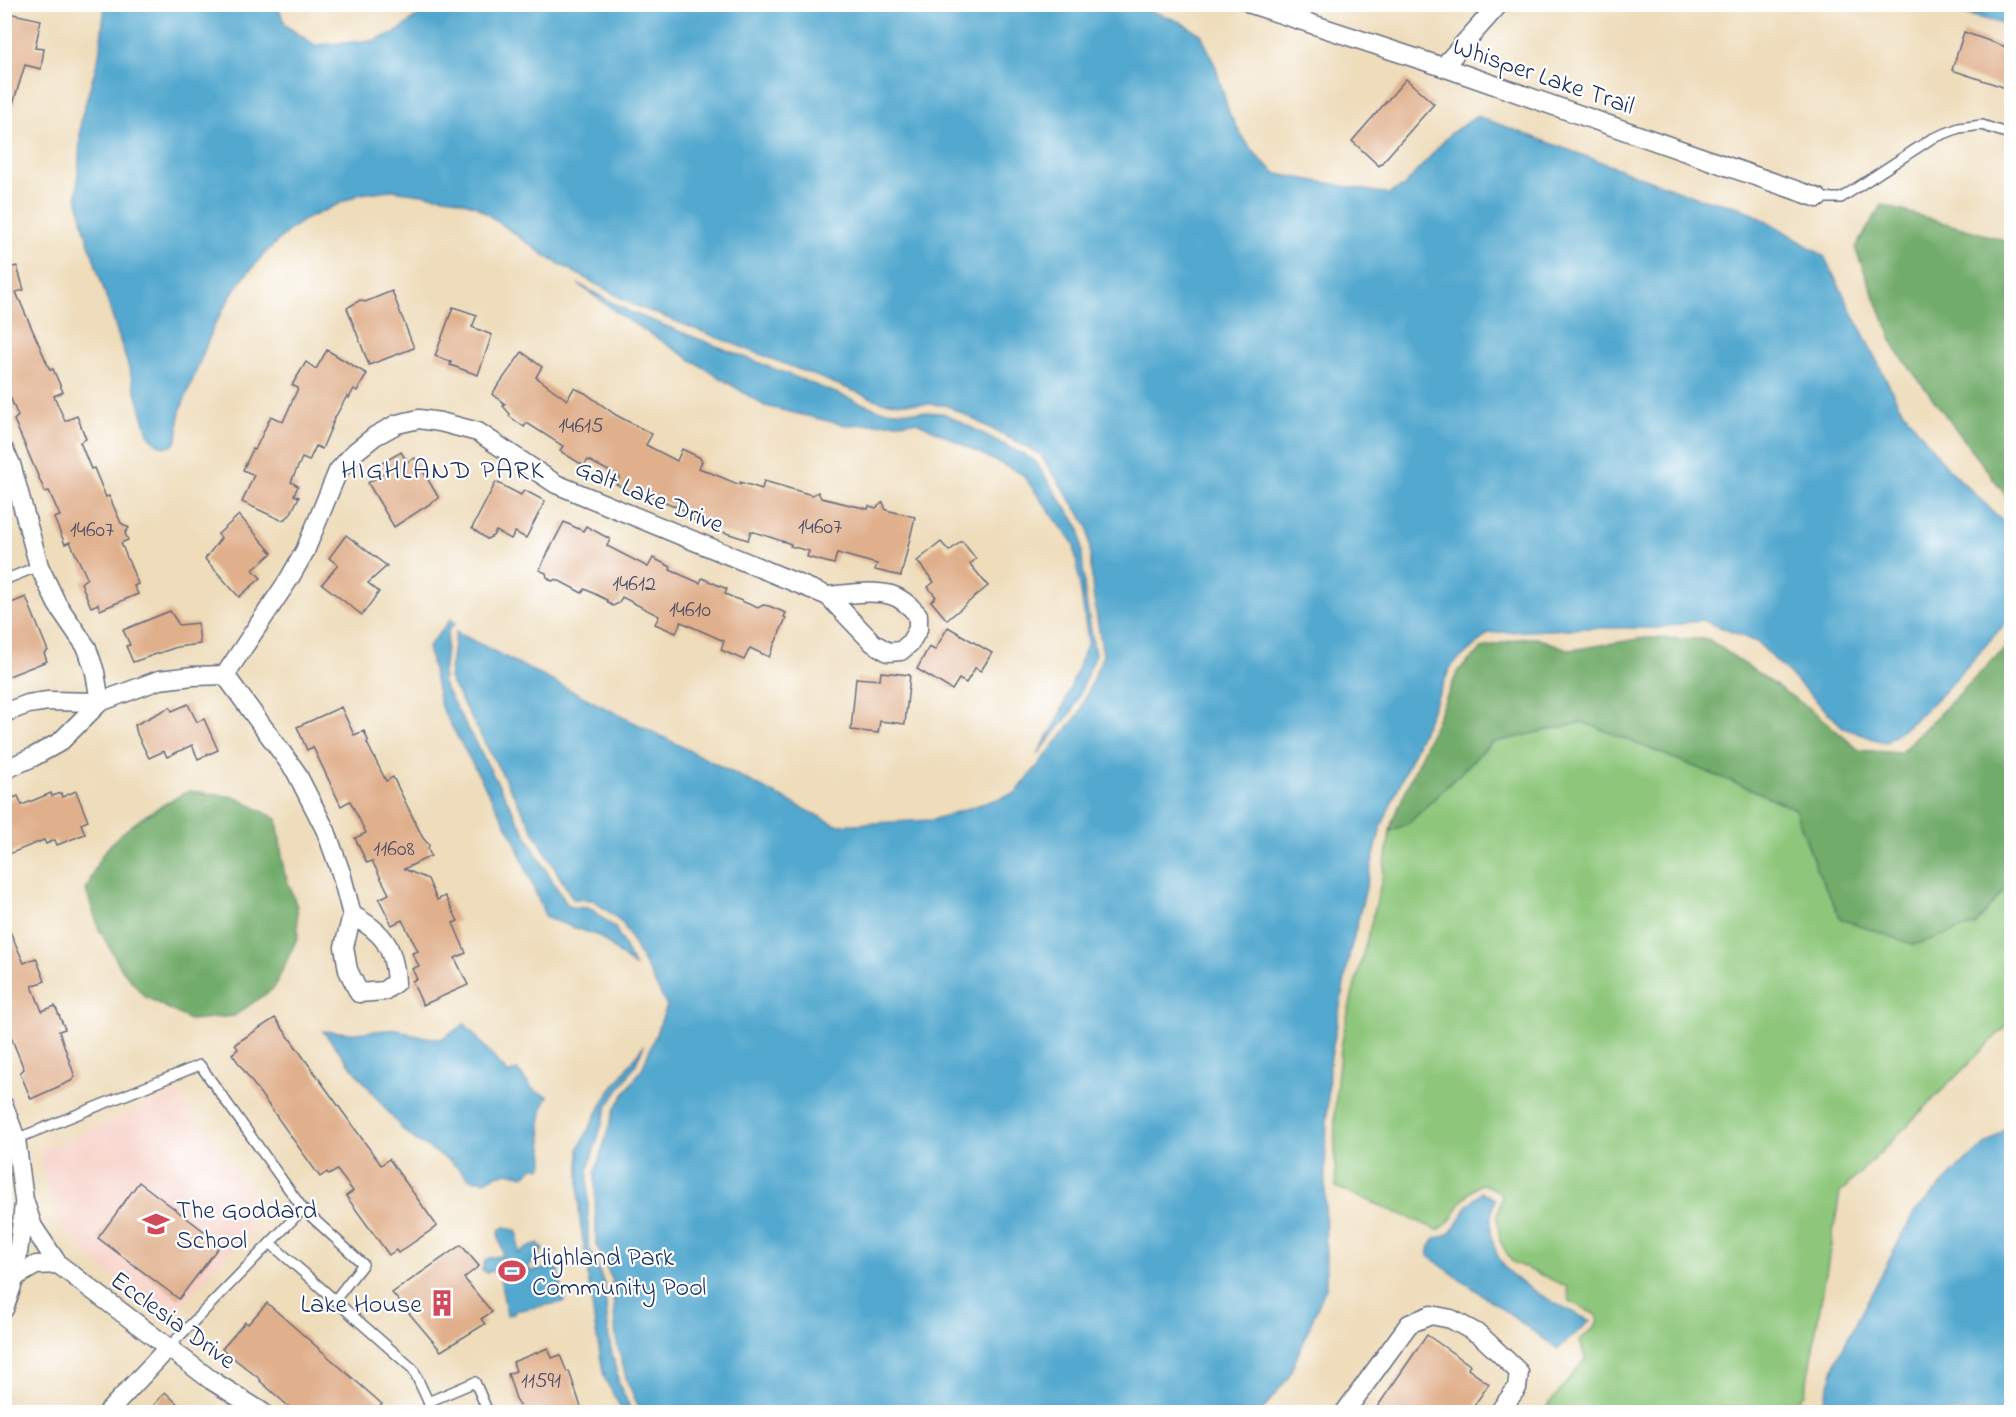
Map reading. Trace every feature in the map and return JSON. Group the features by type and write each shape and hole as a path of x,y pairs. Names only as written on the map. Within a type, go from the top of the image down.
{"street":[{"name":"Whisper Lake Trail","path":"1251,4 1443,67 1818,198"},
{"path":"1443,67 1499,4"},
{"name":"Galt Lake Drive","path":"225,675 305,551 338,471 355,452 375,436 397,424 419,419 478,432 556,484 828,596 873,643 888,652 901,651 910,643 918,629 918,615 906,603 891,596 857,593 828,596"},
{"path":"4,450 11,464 39,566 57,604 87,648 95,672 100,702"},
{"path":"4,713 27,704 48,701 100,702 159,680 225,675 296,772 326,831 341,873 352,915"},
{"path":"4,770 60,742 100,702"},
{"path":"4,1106 16,1139 24,1200 4,1309"},
{"name":"Ecclesia Drive","path":"24,1200 33,1227 58,1264 211,1380 260,1412"},
{"path":"10,1275 36,1265 58,1264"},
{"path":"1345,1413 1409,1324 1431,1316 1451,1319 1480,1335 1519,1372 1517,1388 1499,1413"},
{"path":"108,1413 168,1348"}],"lane":[{"path":"1818,198 1841,198 1931,139 1959,128 1982,125 2012,135"},
{"path":"4,580 39,566"},
{"path":"16,1139 201,1065 303,1209 363,1264 335,1300"},
{"path":"168,1348 303,1209"},
{"path":"270,1243 413,1369 433,1413"},
{"path":"428,1402 475,1382 488,1413"}],"shaded area":[{"path":"177,1092 265,1213 176,1310 163,1310 105,1271 66,1233 57,1219 40,1151"}],"green space":[{"path":"1882,205 2011,242 2011,502 1896,350 1855,248"},
{"path":"1536,638 1571,650 1645,638 1708,639 1813,711 1859,750 1900,753 2011,642 2011,882 1975,925 1914,945 1841,919 1817,870 1795,809 1583,722 1491,743 1409,823 1390,831 1458,671 1483,648 1517,639"},
{"path":"1583,722 1795,809 1817,870 1975,925 2011,882 2011,1021 1840,1193 1805,1393 1786,1412 1543,1412 1585,1359 1580,1340 1595,1327 1598,1320 1596,1315 1570,1301 1566,1286 1512,1262 1500,1241 1497,1215 1502,1196 1493,1188 1481,1184 1462,1201 1449,1222 1438,1230 1336,1187 1335,1104 1342,1042 1382,879 1390,831 1409,823 1491,743"},
{"path":"189,791 235,797 277,819 284,871 297,907 298,936 274,988 234,1016 190,1020 144,996 121,968 99,929 86,890 99,860 123,832 166,803"}],"water":[{"path":"423,4 1135,5 1178,21 1201,34 1215,65 1229,113 1245,141 1277,174 1388,194 1404,186 1451,133 1477,116 1698,198 1739,207 1824,256 1899,405 1945,465 2011,529 2011,617 1920,715 1885,743 1844,728 1757,642 1702,620 1658,628 1589,628 1489,633 1451,666 1381,827 1349,956 1329,1068 1325,1171 1326,1287 1288,1378 1261,1412 641,1412 627,1381 616,1339 612,1280 596,1244 595,1172 615,1108 643,1067 667,1006 622,922 593,900 573,899 548,857 449,678 456,632 836,825 932,820 1016,793 1079,714 1103,655 1093,593 1088,526 1040,454 946,405 882,402 634,305 547,257 476,206 452,198 392,190 360,194 304,220 286,233 262,256 236,287 214,326 180,411 177,440 172,446 164,447 156,443 148,434 85,231 77,196 81,119 99,56 105,5 277,5 286,26 315,45 371,41 397,32 421,13"},
{"path":"1929,5 2011,5 2011,25 2001,23"},
{"path":"578,284 630,312 879,410 943,413 1034,460 1080,529 1085,595 1095,655 1073,710 1037,755 1057,722 1088,642 1074,544 1022,474 917,422 845,425 765,406 626,319"},
{"path":"451,619 455,624 448,632 442,682 566,903 571,907 590,908 615,928 635,967 599,936 546,918 513,837 441,707 428,647"},
{"path":"465,1024 508,1074 517,1070 532,1088 548,1096 541,1121 544,1164 540,1168 535,1166 524,1176 508,1172 485,1181 470,1179 450,1161 414,1139 402,1129 323,1031 353,1033 398,1029 412,1035 441,1039"},
{"path":"644,1045 636,1064 607,1107 588,1170 588,1245 604,1283 609,1340 619,1384 632,1412 623,1412 604,1377 595,1326 579,1212 579,1148 604,1100"},
{"path":"2011,1124 2011,1412 1820,1412 1837,1359 1914,1213 1961,1165"},
{"path":"1482,1192 1495,1199 1491,1217 1492,1236 1497,1254 1507,1270 1534,1291 1590,1321 1558,1349 1428,1256 1430,1246 1435,1239 1450,1233 1467,1206"},
{"name":"Highland Park Community Pool","path":"505,1227 516,1231 518,1235 518,1253 538,1243 544,1250 540,1252 538,1260 529,1265 529,1270 558,1267 564,1302 514,1311 514,1314 507,1315 499,1273 490,1271 487,1273 482,1270 486,1260 502,1256 499,1233 500,1229"}],"building":[{"path":"4,12 41,20 35,48 44,49 41,69 25,65 8,120 4,120"},
{"path":"1964,32 2012,49 2012,90 1952,70"},
{"path":"1406,79 1434,104 1379,166 1352,141"},
{"path":"4,266 6,269 17,266 24,290 16,292 50,370 53,369 63,392 54,396 65,421 77,416 86,439 80,442 91,469 94,468 106,497 109,496 121,523 129,528 125,533 128,540 121,543 138,584 134,586 138,594 100,610 98,604 91,607 81,583 87,578 70,542 65,544 54,518 60,516 49,491 45,492 14,420 18,416 8,392 4,394"},
{"path":"392,291 414,348 369,365 347,308 360,300 365,302"},
{"path":"453,307 477,315 472,327 492,335 478,375 450,365 451,362 435,356"},
{"path":"327,350 367,374 357,391 354,389 349,398 347,396 332,423 322,449 316,446 309,461 302,458 291,482 298,486 294,495 299,497 290,515 281,520 242,502 254,475 243,470 271,416 283,422 298,388 292,385 306,362 316,369"},
{"path":"522,352 542,367 536,377 567,400 574,388 585,393 616,415 652,434 646,445 677,461 682,449 699,457 702,461 699,468 740,485 740,482 762,489 764,481 812,495 818,492 821,498 868,509 869,506 876,508 883,502 886,510 915,517 901,576 875,570 877,564 837,553 834,564 807,557 809,551 751,531 748,540 723,532 684,516 686,511 645,493 642,498 616,484 620,477 588,460 584,466 560,451 563,446 527,423 524,427 509,416 510,414 503,406 505,404 492,394"},
{"path":"401,452 407,462 415,458 439,498 394,527 368,483 382,474 377,466"},
{"path":"496,482 521,495 524,490 545,501 526,538 515,532 511,539 496,531 487,539 472,528"},
{"path":"239,515 272,553 253,570 261,578 239,597 205,559 221,538 218,534"},
{"path":"564,522 583,531 586,526 610,539 607,546 648,567 653,558 671,567 670,570 700,583 702,578 727,589 725,594 758,608 763,605 769,606 786,613 784,617 786,618 769,657 750,648 744,660 721,650 724,641 681,622 676,633 655,624 659,616 622,597 619,603 613,606 607,600 585,589 582,593 556,579 552,581 546,573 539,570"},
{"path":"346,535 387,566 368,583 379,592 362,615 322,584 338,565 329,558"},
{"path":"962,541 976,559 970,564 988,586 947,620 931,601 936,597 928,587 934,582 917,561 941,542 949,551"},
{"path":"26,597 48,651 44,653 47,661 4,678 4,606"},
{"path":"170,611 179,625 198,623 200,644 177,647 133,662 126,646 130,645 123,630"},
{"path":"948,627 992,653 981,671 975,668 966,683 959,679 952,690 917,669 929,647 935,650"},
{"path":"881,672 910,675 905,724 880,721 878,733 851,730 856,678 880,680"},
{"path":"188,704 197,722 204,719 218,750 198,759 192,745 167,757 164,751 149,758 135,725 170,707 172,711"},
{"path":"341,707 354,735 364,731 367,743 386,781 393,777 423,838 429,845 431,856 404,869 428,879 437,900 445,896 458,921 453,923 466,953 455,958 468,985 423,1005 412,981 417,979 412,969 419,966 412,953 418,951 402,920 392,925 379,899 389,894 372,861 367,863 355,838 366,833 350,801 341,806 313,747 307,750 297,727"},
{"path":"76,791 88,821 81,824 85,834 57,845 55,840 46,844 44,840 4,856 4,802 18,796 22,805 51,793 52,796 61,793 62,797"},
{"path":"4,918 24,963 36,958 45,981 32,986 42,1011 55,1006 65,1029 59,1031 75,1077 31,1099 20,1073 24,1069 9,1032 4,1034"},
{"path":"275,1018 381,1165 389,1159 437,1226 398,1253 396,1250 389,1255 346,1196 353,1191 337,1170 329,1175 327,1172 320,1177 232,1054 238,1049 235,1044"},
{"path":"139,1182 221,1244 179,1299 98,1238"},
{"name":"Lake House","path":"461,1245 479,1266 464,1278 492,1312 481,1319 485,1324 441,1351 392,1293"},
{"path":"267,1303 382,1404 374,1413 296,1413 261,1380 222,1349 245,1322 248,1324"},
{"path":"1427,1335 1470,1365 1468,1369 1489,1384 1469,1413 1373,1413"},
{"path":"548,1348 552,1358 560,1355 567,1372 569,1371 583,1413 523,1413 518,1405 508,1374 516,1371 513,1362"},
{"path":"165,1392 187,1413 147,1413"}],"place":[{"name":"The Goddard School","path":"156,1224"},
{"name":"Highland Park Community Pool","path":"512,1271"},
{"name":"Lake House","path":"442,1303"}],"district":[{"name":"HIGHLAND PARK","path":"443,469"}]}
